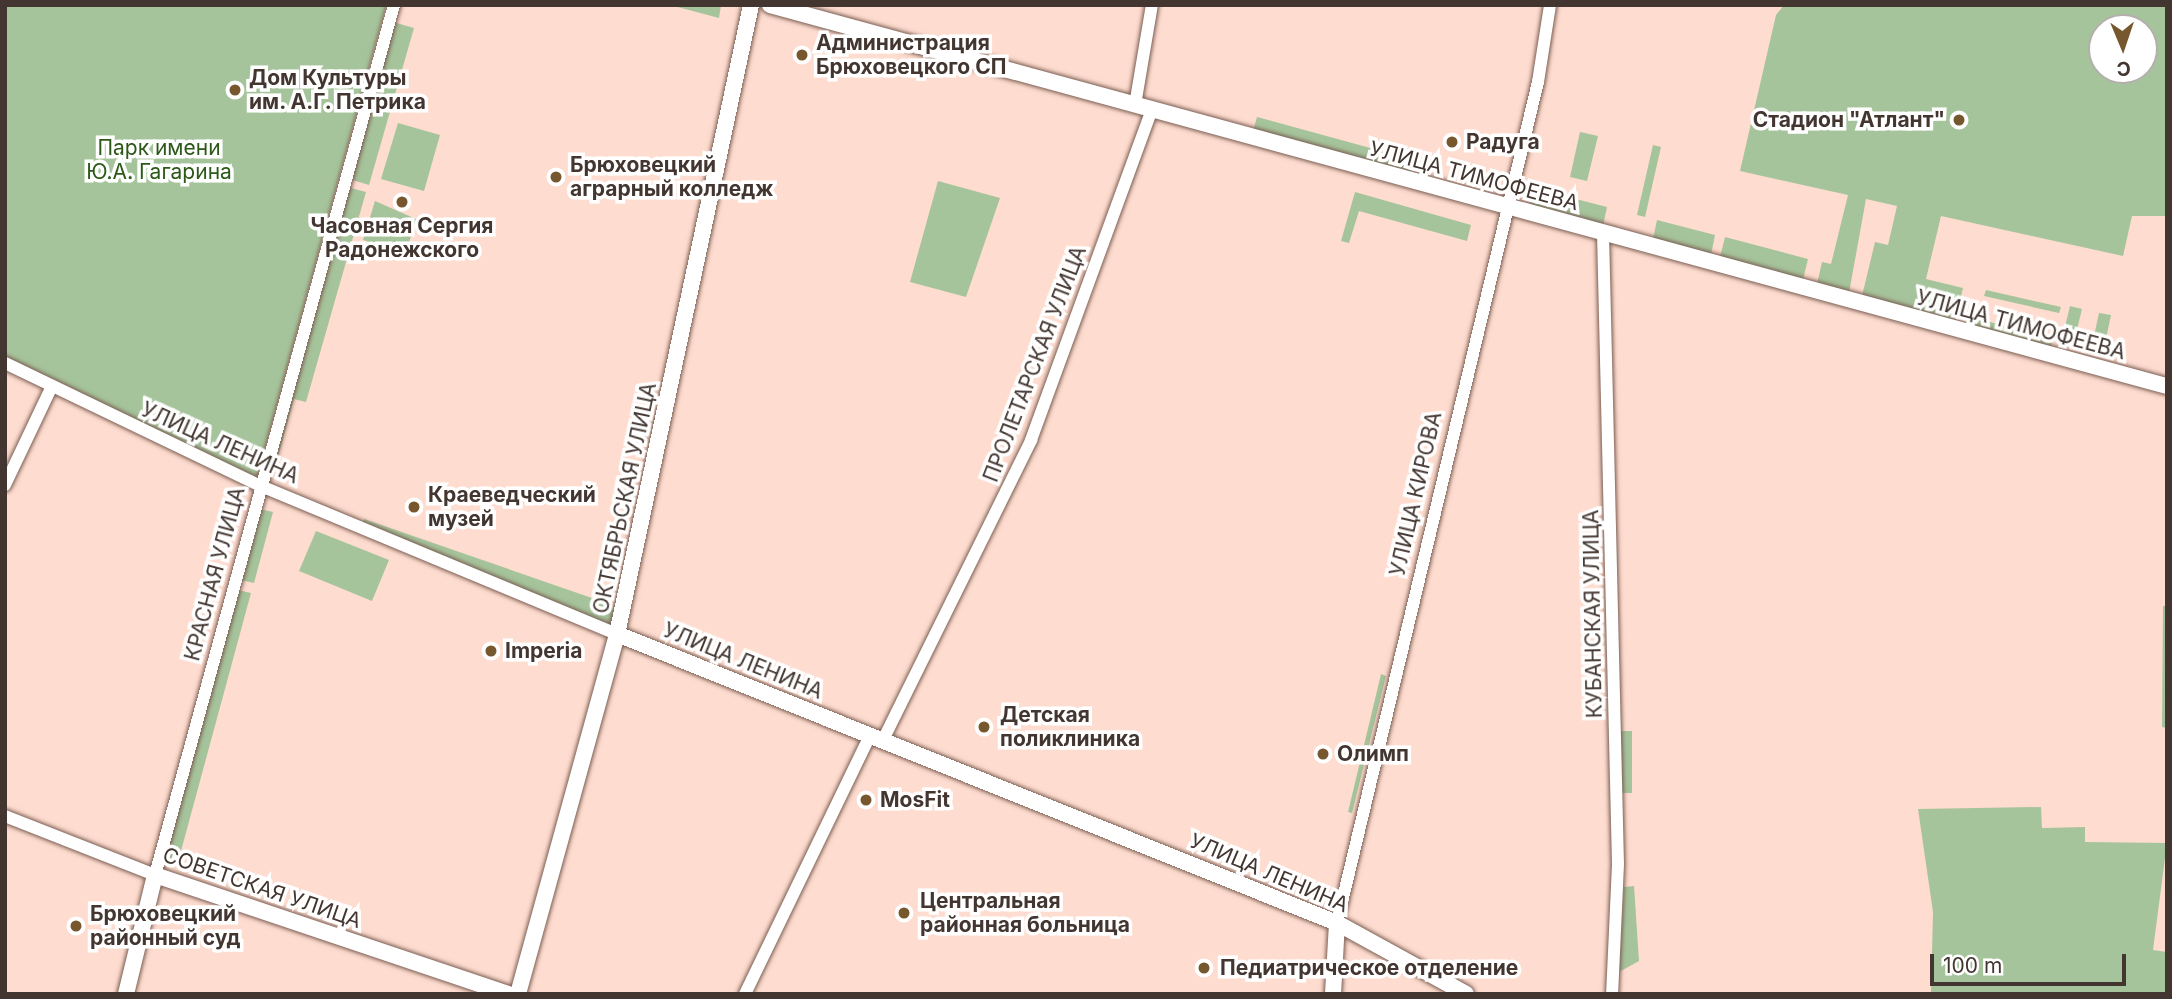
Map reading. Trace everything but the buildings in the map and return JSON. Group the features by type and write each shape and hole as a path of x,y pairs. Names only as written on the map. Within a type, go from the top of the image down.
{"street":[{"name":"КРАСНАЯ УЛИЦА","path":"126,994 155,874 394,5"},
{"name":"ОКТЯБРЬСКАЯ УЛИЦА","path":"518,994 617,634 751,5"},
{"name":"УЛИЦА ТИМОФЕЕВА","path":"770,5 2167,386"},
{"path":"1135,105 1152,5"},
{"name":"УЛИЦА КИРОВА","path":"1333,994 1337,923 1506,206 1550,5"},
{"name":"ПРОЛЕТАРСКАЯ УЛИЦА","path":"745,994 1031,440 1152,109"},
{"name":"КУБАНСКАЯ УЛИЦА","path":"1603,233 1618,864 1612,994"},
{"name":"УЛИЦА ЛЕНИНА","path":"5,363 51,388 261,486 617,634 1337,923 1466,994"},
{"path":"5,485 51,388"},
{"name":"СОВЕТСКАЯ УЛИЦА","path":"5,816 155,874 508,994"}],"green space":[{"name":"Парк имени Ю.А. Гагарина","path":"5,5 386,6 257,478 5,356"},
{"path":"670,5 721,5 719,18"},
{"name":"Стадион \"Атлант\"","path":"1784,5 2167,5 2167,216 2132,216 2123,256 1941,216 1926,279 1963,288 1955,322 1862,296 1875,242 1888,245 1897,206 1866,199 1849,293 1817,284 1822,262 1831,264 1848,195 1740,171 1776,15"},
{"path":"393,22 414,28 369,185 349,179"},
{"path":"1257,117 1414,160 1410,174 1253,131"},
{"path":"398,123 440,135 424,191 381,179"},
{"path":"1580,132 1598,136 1587,181 1570,177"},
{"path":"1653,145 1661,147 1645,217 1637,215"},
{"path":"938,181 1000,198 966,297 910,282"},
{"path":"347,187 366,192 306,402 294,399 275,468 270,467"},
{"path":"1533,188 1607,207 1603,226 1529,205"},
{"path":"1355,192 1471,225 1467,241 1359,211 1349,243 1341,241"},
{"path":"375,201 416,219 406,253 363,240"},
{"path":"1657,220 1715,235 1711,255 1653,239"},
{"path":"1725,237 1808,259 1803,280 1720,257"},
{"path":"1986,290 2061,307 2059,313 1984,296"},
{"path":"2070,306 2082,309 2073,346 2061,343"},
{"path":"2099,313 2111,315 2103,353 2091,350"},
{"path":"1967,316 2053,338 2051,348 1965,325"},
{"path":"260,509 273,512 254,583 241,580"},
{"path":"364,519 615,606 610,627 362,524"},
{"path":"316,531 389,560 372,601 299,571"},
{"path":"238,590 251,593 178,862 165,859"},
{"path":"2163,606 2167,606 2167,728 2162,727"},
{"path":"1381,674 1386,676 1352,813 1348,812"},
{"path":"1621,731 1632,731 1632,793 1622,793"},
{"path":"2041,807 2042,828 2085,827 2085,842 2167,843 2153,950 2167,952 2167,994 1931,994 1933,912 1918,809"},
{"path":"1634,886 1639,961 1619,972 1624,887"}],"place":[{"name":"Администрация Брюховецкого СП","path":"802,55"},
{"name":"Дом Культуры им. А.Г. Петрика","path":"235,90"},
{"name":"Стадион \"Атлант\"","path":"1959,120"},
{"name":"Радуга","path":"1452,142"},
{"name":"Брюховецкий аграрный колледж","path":"556,177"},
{"name":"Часовная Сергия Радонежского","path":"402,202"},
{"name":"Краеведческий музей","path":"414,507"},
{"name":"Imperia","path":"491,651"},
{"name":"Детская поликлиника","path":"984,727"},
{"name":"Олимп","path":"1323,754"},
{"name":"MosFit","path":"866,800"},
{"name":"Центральная районная больница","path":"904,913"},
{"name":"Брюховецкий районный суд","path":"76,926"},
{"name":"Педиатрическое отделение","path":"1204,968"}]}
